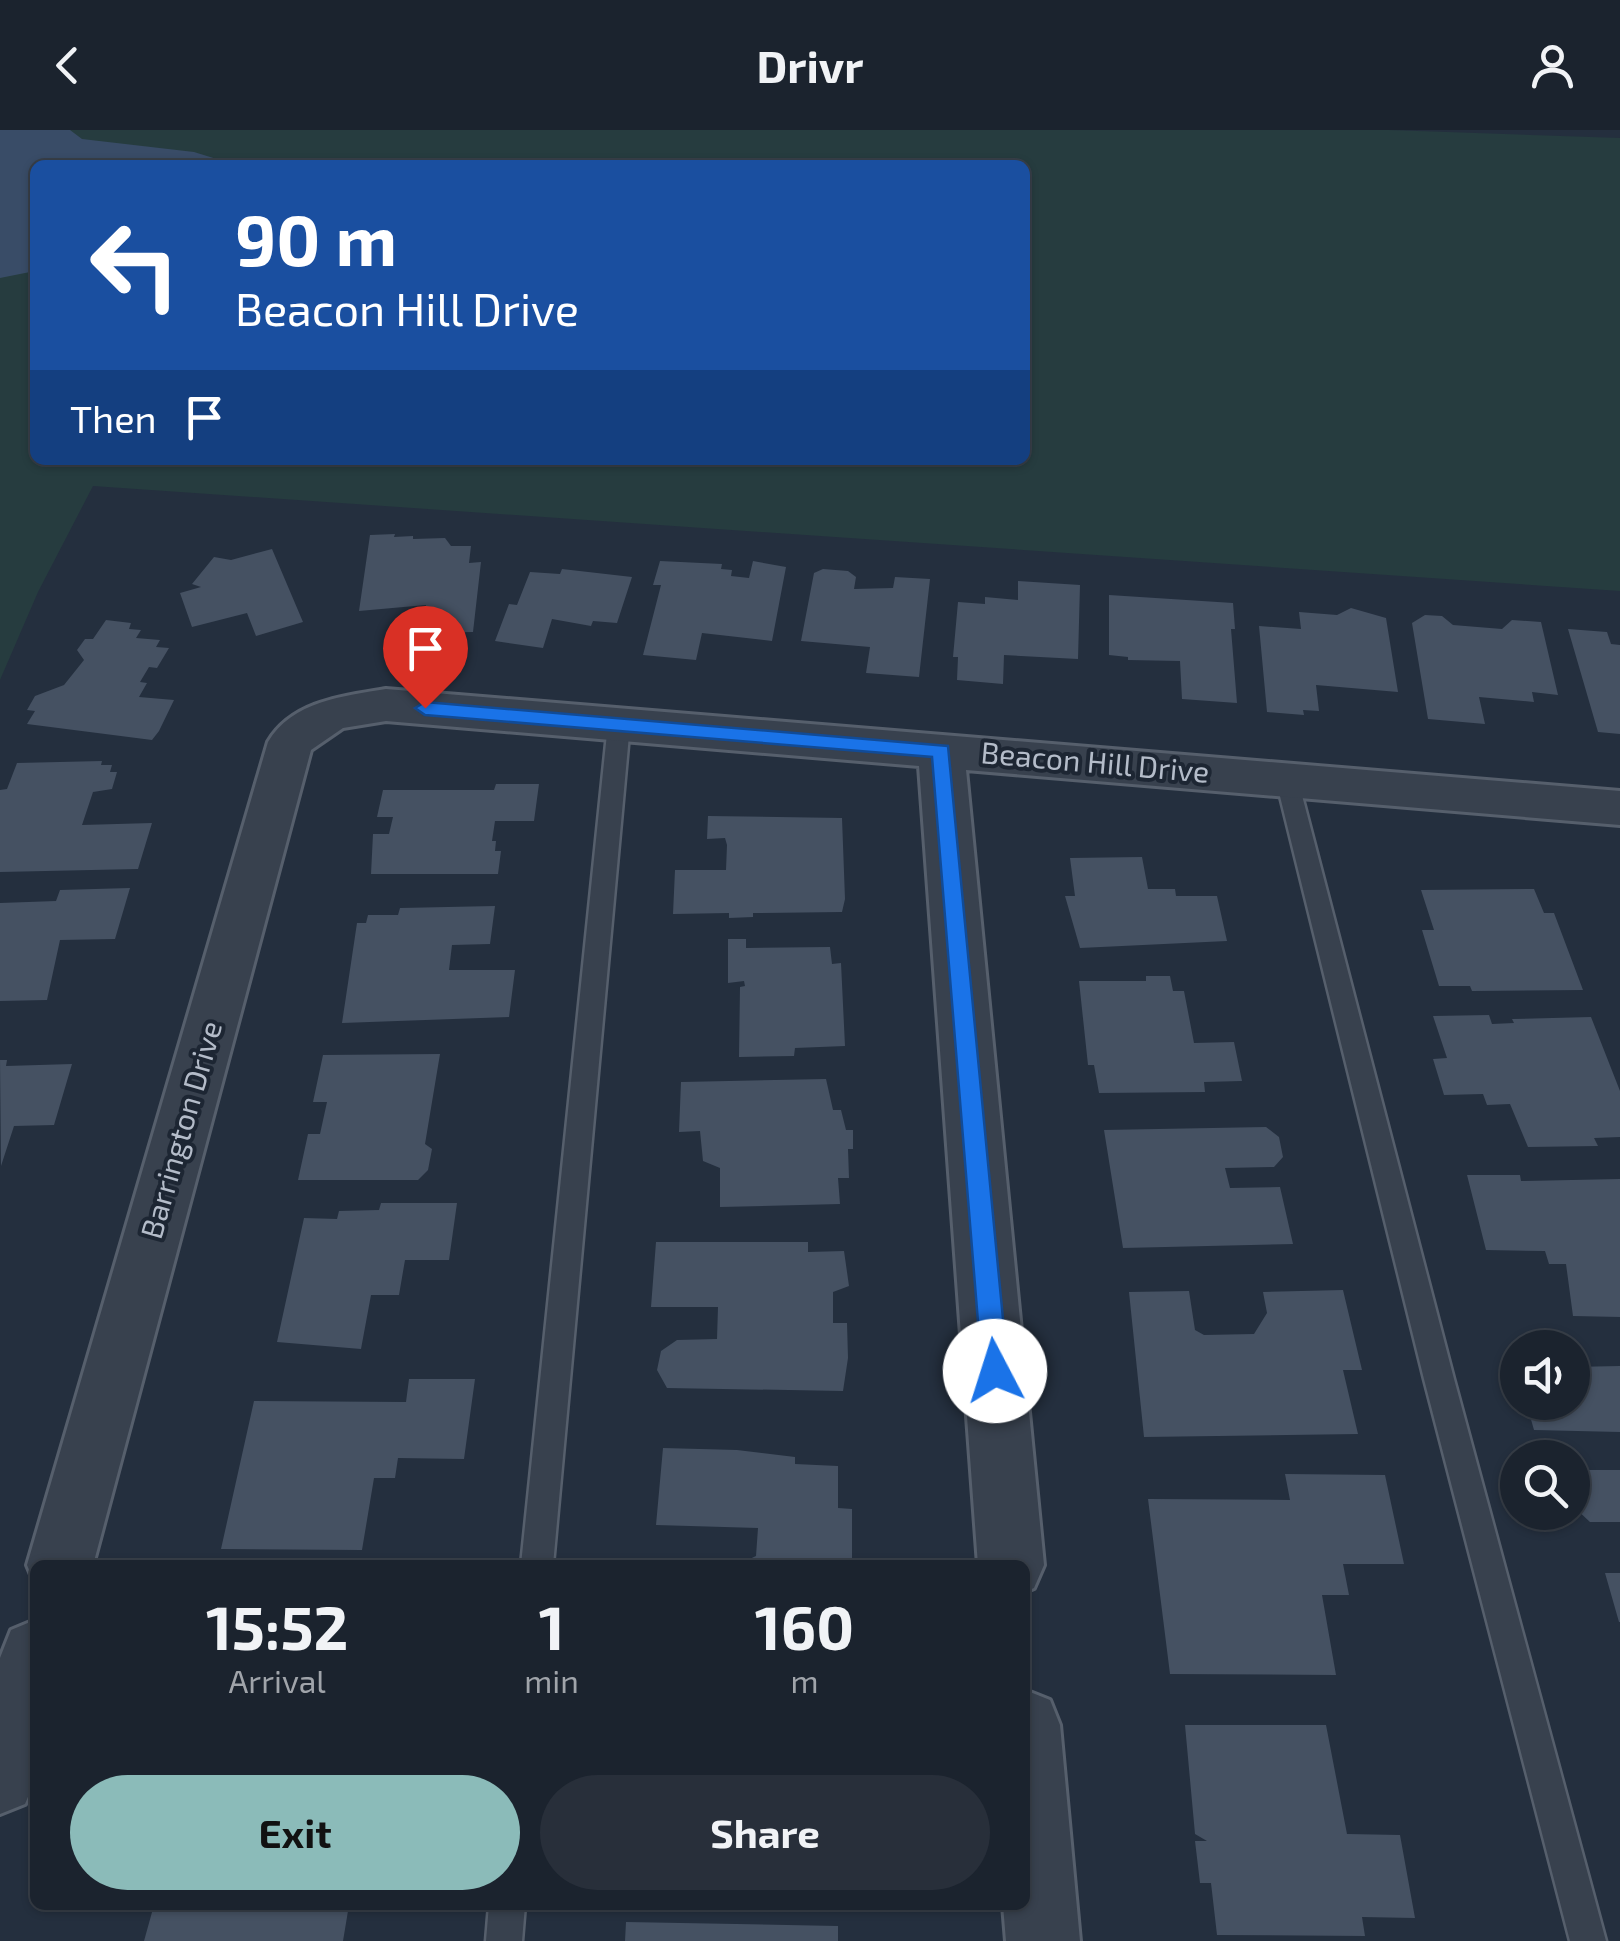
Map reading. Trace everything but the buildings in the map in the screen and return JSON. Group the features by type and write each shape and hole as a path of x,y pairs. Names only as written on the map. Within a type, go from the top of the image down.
{"street":[{"name":"Beacon Hill Drive","path":"331,714 386,705 1620,808"},
{"name":"Barrington Drive","path":"61,1560 291,742 331,714"},
{"path":"942,751 1011,1560"},
{"path":"0,1779 30,1672"},
{"path":"1030,1783 1044,1941"}],"lane":[{"path":"536,1560 619,724"},
{"path":"1288,780 1439,1379 1588,1941"},
{"path":"504,1941 507,1910"}],"green space":[{"path":"0,130 1389,130 1620,138 1620,591 93,486 38,592 0,680"}],"water":[{"path":"0,130 70,130 82,139 194,152 220,160 30,160 30,272 0,278"}],"route":[{"path":"425,708 942,751 995,1371"}]}
